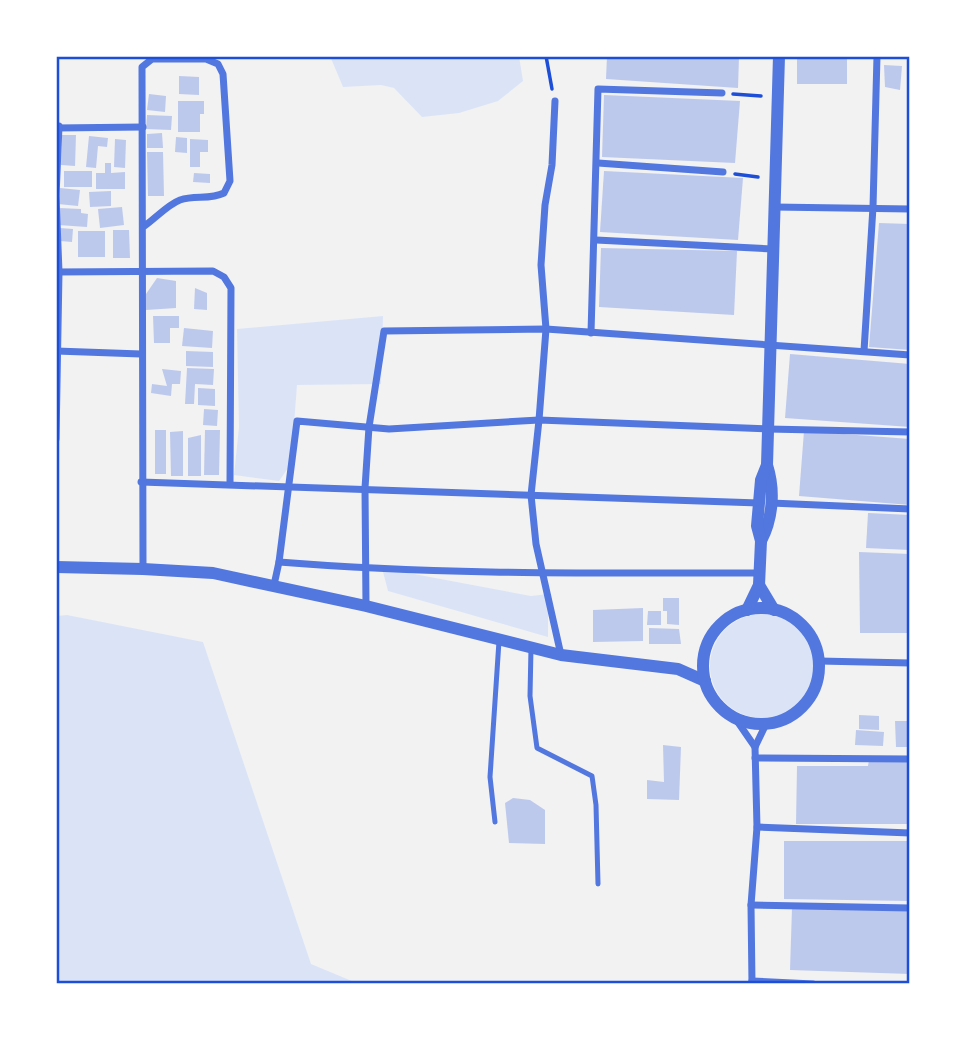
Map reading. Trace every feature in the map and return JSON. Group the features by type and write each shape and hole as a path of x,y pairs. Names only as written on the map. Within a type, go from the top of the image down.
{"street":[{"path":"747,610 759,579 761,541 757,526 765,503 761,480 767,465 779,56"},
{"path":"864,351 873,207 877,56"},
{"path":"143,227 183,199 215,197 224,193 230,181 223,74 218,64 206,59 152,59 142,68 143,569"},
{"path":"591,333 596,240 598,89 722,93"},
{"path":"555,101 552,165 545,205 541,265 546,329 540,420 531,495 536,544 561,655"},
{"path":"56,439 57,127 143,127"},
{"path":"598,163 723,172"},
{"path":"774,207 910,209"},
{"path":"596,240 772,249"},
{"path":"57,272 213,271 225,276 231,288 230,483"},
{"path":"366,606 365,488 369,427 384,331 546,329 910,355"},
{"path":"57,351 141,354"},
{"path":"274,585 290,487 297,421 412,429 540,420 910,432"},
{"path":"141,482 230,483 910,509"},
{"path":"279,562 366,569 759,579"},
{"path":"56,568 213,573 366,606 561,655 678,669 705,681"},
{"path":"759,579 774,610"},
{"path":"735,718 766,724 788,718 806,704 817,683 819,661 815,643 805,628 791,616 774,610 747,610 731,617 718,627 709,641 704,657 705,681 716,703 735,718 755,747"},
{"path":"678,669 704,657"},
{"path":"819,661 910,663"},
{"path":"766,724 755,747 757,827 751,905 752,983 813,984"},
{"path":"755,758 910,759"},
{"path":"757,827 910,833"},
{"path":"751,905 910,908"}],"lane":[{"path":"495,822 490,777 499,641"},
{"path":"531,648 530,696 537,748 592,776 596,805 598,884"}],"path":[{"path":"546,56 555,101"},
{"path":"722,93 777,97"},
{"path":"723,172 774,179"}],"shaded area":[{"path":"330,56 519,56 523,81 498,101 459,113 422,117 394,88 381,85 343,87"},
{"path":"383,316 381,384 297,385 291,464 279,481 234,475 239,427 237,329"},
{"path":"382,568 531,596 548,594 548,637 388,591"},
{"path":"762,614 782,618 799,629 810,646 814,666 810,686 799,703 782,714 762,718 742,714 725,703 714,686 710,666 714,646 725,629 742,618"},
{"path":"67,615 203,642 311,964 359,984 56,984 56,616"}],"building":[{"path":"607,56 739,56 738,88 606,79"},
{"path":"797,56 847,56 847,84 797,84"},
{"path":"884,65 902,66 900,90 885,87"},
{"path":"179,76 199,77 199,95 179,94"},
{"path":"149,94 166,96 165,112 147,110"},
{"path":"604,95 740,101 735,163 602,157"},
{"path":"178,101 204,101 204,114 200,114 200,132 178,132"},
{"path":"147,115 172,116 171,130 146,129"},
{"path":"162,133 163,148 147,148 147,134"},
{"path":"62,135 76,135 75,166 61,165"},
{"path":"89,136 108,138 107,147 98,146 96,168 86,167"},
{"path":"176,137 187,138 187,153 175,152"},
{"path":"115,139 126,140 125,168 114,167"},
{"path":"190,139 208,140 208,152 200,152 200,167 190,167"},
{"path":"147,152 163,152 164,196 148,196"},
{"path":"105,163 111,163 111,173 125,172 125,189 96,189 96,173 105,173"},
{"path":"64,171 92,171 92,187 64,187"},
{"path":"604,171 743,178 738,240 600,232"},
{"path":"194,173 210,174 210,183 193,182"},
{"path":"60,188 80,190 78,206 58,204"},
{"path":"111,191 111,206 90,207 89,192"},
{"path":"122,207 124,225 100,228 98,209"},
{"path":"59,208 81,209 81,213 88,214 87,227 58,225"},
{"path":"879,223 910,224 910,350 869,347"},
{"path":"60,228 73,229 72,242 60,241"},
{"path":"113,230 129,230 130,258 113,258"},
{"path":"78,231 105,231 105,257 78,257"},
{"path":"601,248 737,251 734,315 599,307"},
{"path":"157,278 176,281 176,308 146,310 146,294"},
{"path":"195,288 207,293 207,310 194,309"},
{"path":"153,316 179,316 179,328 170,328 170,343 154,343"},
{"path":"184,328 213,331 212,348 182,346"},
{"path":"186,351 213,352 213,367 186,366"},
{"path":"790,354 910,364 910,427 785,418"},
{"path":"187,368 214,369 213,385 195,384 194,404 185,404"},
{"path":"162,369 181,371 180,384 172,384 171,396 151,393 152,384 167,386"},
{"path":"198,388 215,389 215,406 198,405"},
{"path":"204,409 218,410 217,426 203,425"},
{"path":"155,430 166,430 166,474 155,474"},
{"path":"205,430 220,430 219,475 204,475"},
{"path":"183,431 183,476 171,476 170,432"},
{"path":"804,431 910,439 910,505 799,496"},
{"path":"201,435 201,476 188,476 188,438"},
{"path":"868,513 910,515 910,550 866,548"},
{"path":"859,552 910,554 910,633 860,633"},
{"path":"663,598 679,598 679,625 667,624"},
{"path":"643,608 643,641 593,642 593,610"},
{"path":"648,611 661,611 661,625 647,625"},
{"path":"649,628 679,629 681,644 649,644"},
{"path":"859,715 879,716 879,730 859,729"},
{"path":"895,721 910,721 910,747 896,747"},
{"path":"856,730 884,732 883,746 855,745"},
{"path":"663,745 681,747 679,800 647,799 647,780 664,782"},
{"path":"869,760 910,761 910,824 796,824 797,766 868,766"},
{"path":"513,798 530,800 545,810 545,844 509,843 505,803"},
{"path":"784,841 910,841 910,901 784,899"},
{"path":"792,908 910,911 910,974 790,970"}]}
